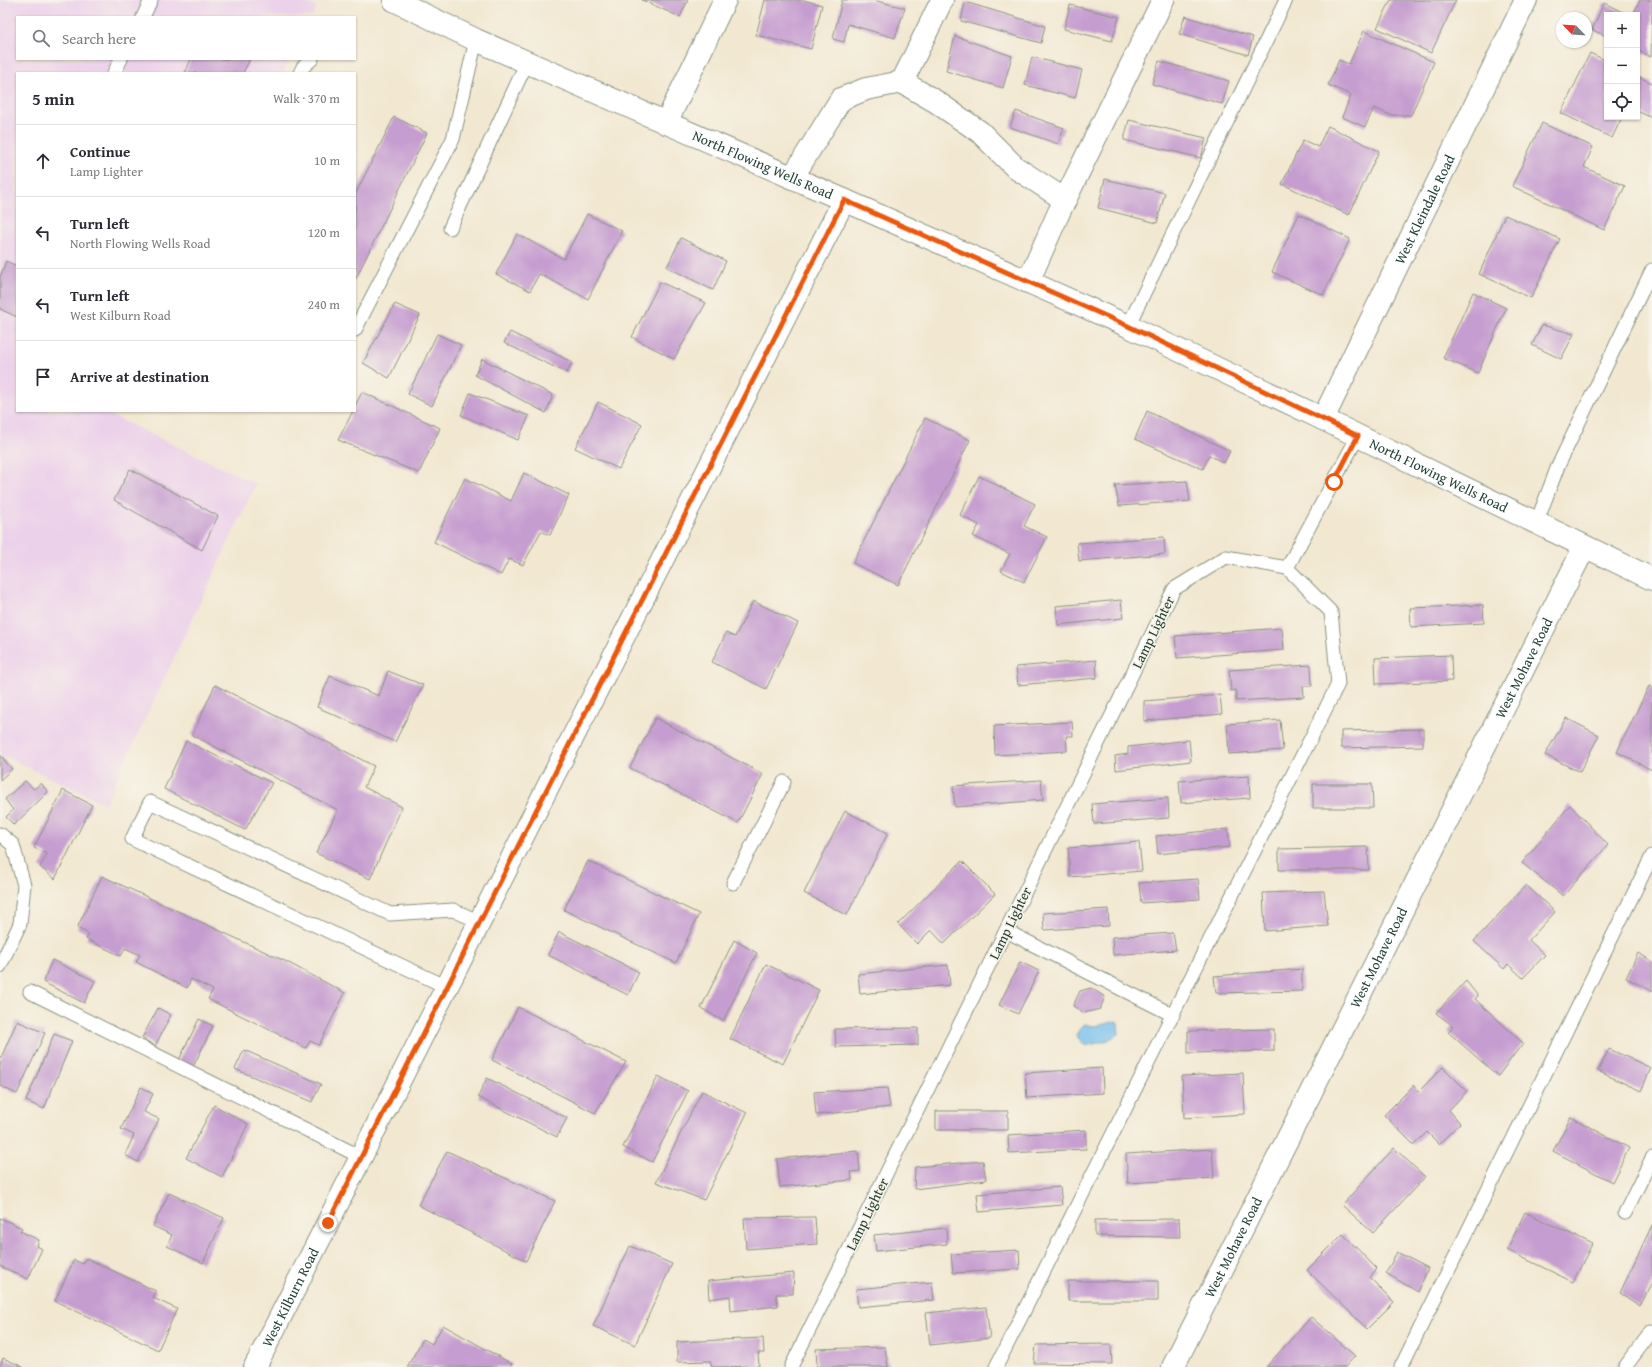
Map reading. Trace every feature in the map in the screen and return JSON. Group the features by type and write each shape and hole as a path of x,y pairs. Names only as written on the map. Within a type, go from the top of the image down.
{"street":[{"name":"North Flowing Wells Road","path":"394,0 476,40 844,200 1128,326 1358,436 1584,548 1652,579"},
{"path":"666,123 726,0"},
{"path":"902,82 942,0"},
{"path":"1028,282 1065,200 1164,0"},
{"name":"West Kleindale Road","path":"1323,419 1526,0"},
{"path":"792,178 841,99 866,89 902,82 936,101 980,132 1016,168 1065,200"},
{"name":"West Kilburn Road","path":"255,1367 844,200"},
{"name":"West Mohave Road","path":"1172,1367 1584,548"}],"lane":[{"path":"143,16 151,0"},
{"path":"1128,326 1286,0"},
{"path":"356,328 453,139 476,40"},
{"path":"115,72 121,60"},
{"path":"300,72 303,67 311,60"},
{"path":"450,228 527,62"},
{"path":"1536,524 1558,466 1652,270"},
{"path":"996,1367 1338,684 1331,612 1287,568 1358,436"},
{"name":"Lamp Lighter","path":"791,1367 1174,589 1226,557 1287,568"},
{"path":"733,883 784,782"},
{"path":"448,986 132,839 150,802 390,914 453,910 480,922"},
{"path":"0,834 13,845 24,885 20,924 0,966"},
{"path":"1401,1367 1652,856"},
{"path":"1006,931 1173,1015"},
{"path":"30,992 361,1157"},
{"path":"1625,1213 1652,1158"},
{"path":"1625,1367 1652,1331"}],"shaded area":[{"path":"0,0 301,0 317,7 312,16 16,16 16,60 290,60 284,72 16,72 16,412 110,412 109,414 256,484 105,804 0,754"}],"water":[{"path":"1118,1021 1119,1034 1106,1041 1085,1046 1076,1035 1085,1024 1098,1026"}],"building":[{"path":"642,0 688,0 680,17"},
{"path":"765,0 803,0 822,5 811,49 756,35"},
{"path":"842,0 873,0 905,8 895,38 848,24 844,42 833,39"},
{"path":"1391,0 1456,0 1431,53 1377,28"},
{"path":"1640,0 1652,0 1651,57 1640,52 1640,12 1634,12"},
{"path":"965,2 1045,26 1041,43 961,21"},
{"path":"1604,3 1623,12 1604,12 1604,35 1592,30"},
{"path":"1070,5 1119,17 1112,41 1064,29"},
{"path":"1185,16 1253,37 1248,55 1179,34"},
{"path":"1364,31 1434,62 1411,115 1390,115 1374,108 1365,127 1342,117 1351,95 1328,85 1339,60 1349,64"},
{"path":"955,36 1012,56 1003,88 946,71"},
{"path":"1590,53 1604,60 1604,120 1621,120 1612,138 1561,113"},
{"path":"1032,57 1082,70 1075,98 1025,85"},
{"path":"191,60 250,60 244,72 185,72"},
{"path":"1159,61 1229,81 1222,104 1152,84"},
{"path":"1640,77 1652,83 1652,118 1640,112"},
{"path":"1016,111 1064,128 1058,144 1010,127"},
{"path":"394,117 427,133 356,278 356,193"},
{"path":"1129,120 1206,138 1201,158 1124,140"},
{"path":"1542,123 1593,147 1584,167 1625,186 1604,230 1512,186"},
{"path":"1328,126 1379,151 1349,215 1282,184 1303,140 1318,147"},
{"path":"1105,179 1165,193 1157,223 1098,208"},
{"path":"587,214 622,231 588,299 539,274 530,291 496,274 517,234 564,259"},
{"path":"1299,214 1350,239 1323,295 1272,272"},
{"path":"1505,215 1560,239 1531,298 1479,274"},
{"path":"681,238 726,261 713,290 667,267"},
{"path":"6,261 16,266 16,317 0,309 0,277"},
{"path":"660,282 706,303 674,359 632,337"},
{"path":"1473,292 1506,308 1478,373 1443,358"},
{"path":"395,304 420,315 389,378 363,363"},
{"path":"1542,325 1574,334 1561,359 1532,345"},
{"path":"510,332 572,362 567,373 504,343"},
{"path":"437,334 461,345 432,406 408,394"},
{"path":"482,359 553,395 546,413 475,375"},
{"path":"362,392 440,428 419,473 338,440 352,412 356,412 356,404"},
{"path":"470,393 529,416 518,440 461,415"},
{"path":"598,402 642,424 619,469 575,448"},
{"path":"1147,411 1230,451 1224,463 1209,455 1203,469 1135,439"},
{"path":"925,418 970,440 898,585 853,563"},
{"path":"130,469 218,516 202,550 114,500"},
{"path":"524,473 569,495 550,535 541,531 523,565 509,559 501,575 434,542 465,478 511,501"},
{"path":"979,476 1035,504 1024,526 1047,537 1024,582 1001,571 1010,554 973,536 979,525 960,515"},
{"path":"1187,481 1190,501 1119,506 1115,485"},
{"path":"1164,537 1165,554 1079,561 1077,543"},
{"path":"1121,600 1123,618 1058,625 1056,606"},
{"path":"753,601 798,623 766,689 712,662 726,633 735,637"},
{"path":"1483,605 1484,623 1411,627 1410,608"},
{"path":"1282,628 1284,650 1177,658 1175,636"},
{"path":"1451,655 1452,681 1376,684 1375,658"},
{"path":"1096,660 1097,678 1018,685 1016,667"},
{"path":"1311,665 1312,686 1303,686 1304,697 1236,701 1236,690 1231,691 1229,670"},
{"path":"388,671 423,685 395,742 317,707 330,676 379,696"},
{"path":"215,685 374,766 364,787 402,807 370,879 316,853 338,810 192,735"},
{"path":"1649,686 1652,687 1652,770 1617,752"},
{"path":"1220,695 1222,714 1144,721 1144,701"},
{"path":"655,718 763,774 738,823 630,768"},
{"path":"1566,718 1599,735 1580,772 1545,755"},
{"path":"1280,720 1283,750 1229,754 1227,724"},
{"path":"1072,722 1073,736 1066,736 1067,751 995,755 994,726"},
{"path":"1423,729 1423,746 1341,748 1341,731"},
{"path":"1189,740 1191,761 1116,770 1115,756 1128,754 1128,747"},
{"path":"186,741 272,783 245,830 164,789"},
{"path":"0,755 12,769 0,780"},
{"path":"1249,776 1250,798 1181,803 1179,781"},
{"path":"1041,780 1043,800 955,807 953,786"},
{"path":"25,781 34,789 41,783 48,792 14,825 6,817 13,810 5,799"},
{"path":"1313,784 1372,784 1373,808 1313,808"},
{"path":"63,790 92,805 55,879 40,867 47,854 34,848"},
{"path":"1168,798 1169,818 1094,824 1092,804"},
{"path":"1570,805 1608,845 1563,896 1522,863"},
{"path":"845,811 888,833 847,915 804,893"},
{"path":"1228,829 1230,847 1158,854 1156,836"},
{"path":"1139,842 1142,871 1070,877 1068,848"},
{"path":"1368,847 1369,870 1279,870 1279,849"},
{"path":"588,861 699,914 676,963 564,910"},
{"path":"962,861 995,894 944,944 931,930 917,944 898,924"},
{"path":"102,876 287,962 345,993 319,1045 310,1041 306,1048 208,999 213,990 191,979 187,988 136,962 140,955 125,948 121,956 86,939 89,934 77,928"},
{"path":"1198,879 1200,899 1141,903 1139,883"},
{"path":"1526,885 1555,912 1529,940 1545,955 1523,978 1508,964 1504,969 1474,941"},
{"path":"1324,891 1328,926 1265,931 1263,893"},
{"path":"1108,909 1109,926 1044,930 1043,913"},
{"path":"559,932 639,972 628,995 548,955"},
{"path":"1173,933 1176,950 1113,955 1112,937"},
{"path":"734,940 757,953 723,1021 701,1008"},
{"path":"1638,953 1652,961 1652,991 1626,978"},
{"path":"52,960 95,981 84,1003 43,982"},
{"path":"1020,962 1039,971 1018,1014 999,1005"},
{"path":"766,964 819,990 783,1064 730,1039"},
{"path":"948,965 950,985 860,994 858,974"},
{"path":"1302,969 1302,991 1216,993 1214,976"},
{"path":"1466,981 1478,996 1475,999 1523,1043 1498,1076 1448,1032 1453,1026 1436,1013"},
{"path":"1091,988 1105,997 1100,1009 1084,1013 1073,1006 1080,991"},
{"path":"518,1007 626,1062 595,1113 492,1060"},
{"path":"158,1008 171,1015 155,1046 142,1038"},
{"path":"199,1019 213,1026 193,1067 179,1060"},
{"path":"17,1021 45,1033 17,1094 0,1086 0,1060"},
{"path":"918,1028 918,1045 836,1047 835,1029"},
{"path":"1274,1029 1274,1051 1188,1053 1188,1031"},
{"path":"54,1034 72,1041 44,1109 26,1101"},
{"path":"1609,1049 1651,1068 1641,1091 1598,1071"},
{"path":"244,1050 321,1084 312,1102 235,1069"},
{"path":"1443,1067 1467,1091 1449,1110 1460,1123 1439,1144 1427,1132 1414,1145 1384,1115 1414,1085 1418,1092"},
{"path":"1102,1068 1103,1093 1027,1098 1025,1073"},
{"path":"1243,1073 1245,1114 1184,1118 1182,1076"},
{"path":"658,1076 688,1091 652,1162 623,1147"},
{"path":"487,1078 567,1118 557,1137 478,1097"},
{"path":"141,1087 153,1094 144,1112 159,1119 138,1162 125,1155 134,1135 121,1129"},
{"path":"887,1088 890,1107 816,1115 814,1092"},
{"path":"702,1091 747,1113 704,1200 656,1182"},
{"path":"214,1105 248,1124 222,1177 186,1158"},
{"path":"936,1111 1008,1111 1008,1130 936,1130"},
{"path":"1571,1117 1629,1148 1612,1182 1553,1151"},
{"path":"1086,1130 1086,1149 1009,1153 1008,1135"},
{"path":"1394,1148 1425,1177 1373,1233 1342,1205"},
{"path":"1212,1149 1214,1178 1128,1183 1126,1154"},
{"path":"447,1151 555,1201 526,1261 418,1205"},
{"path":"858,1151 860,1171 851,1172 852,1180 780,1187 777,1159"},
{"path":"983,1161 986,1180 914,1189 915,1167"},
{"path":"1060,1187 1062,1205 979,1212 977,1194"},
{"path":"169,1193 224,1218 203,1263 167,1246 172,1235 153,1226"},
{"path":"1525,1212 1592,1244 1573,1282 1507,1250"},
{"path":"815,1217 817,1244 746,1249 744,1218"},
{"path":"0,1218 22,1228 20,1231 39,1240 37,1246 42,1249 28,1279 0,1266"},
{"path":"1179,1219 1180,1237 1095,1236 1095,1220"},
{"path":"1652,1225 1652,1283 1640,1306 1620,1293"},
{"path":"946,1228 947,1244 876,1251 874,1235"},
{"path":"1343,1234 1377,1269 1369,1277 1394,1302 1367,1329 1307,1270"},
{"path":"630,1246 672,1264 635,1345 593,1326"},
{"path":"1019,1250 1020,1269 953,1273 951,1254"},
{"path":"1397,1252 1428,1268 1418,1292 1386,1273"},
{"path":"86,1258 156,1291 153,1298 177,1309 158,1350 55,1301 74,1260 83,1264"},
{"path":"794,1273 793,1294 776,1294 778,1306 731,1311 730,1296 709,1299 708,1281"},
{"path":"1068,1281 1158,1281 1158,1301 1068,1301"},
{"path":"932,1282 934,1300 858,1307 856,1289"},
{"path":"986,1307 990,1338 930,1345 926,1313"},
{"path":"1311,1317 1355,1356 1345,1367 1266,1367"},
{"path":"443,1325 512,1364 510,1367 407,1367 423,1339 432,1344"},
{"path":"763,1338 764,1353 758,1353 759,1366 712,1367 710,1361 677,1362 677,1342"},
{"path":"1111,1344 1112,1364 1034,1363 1036,1345"},
{"path":"885,1347 888,1367 817,1367 816,1349"},
{"path":"3,1358 23,1367 0,1367"}],"route":[{"path":"328,1223 844,200 1128,326 1358,436 1334,482"}]}
